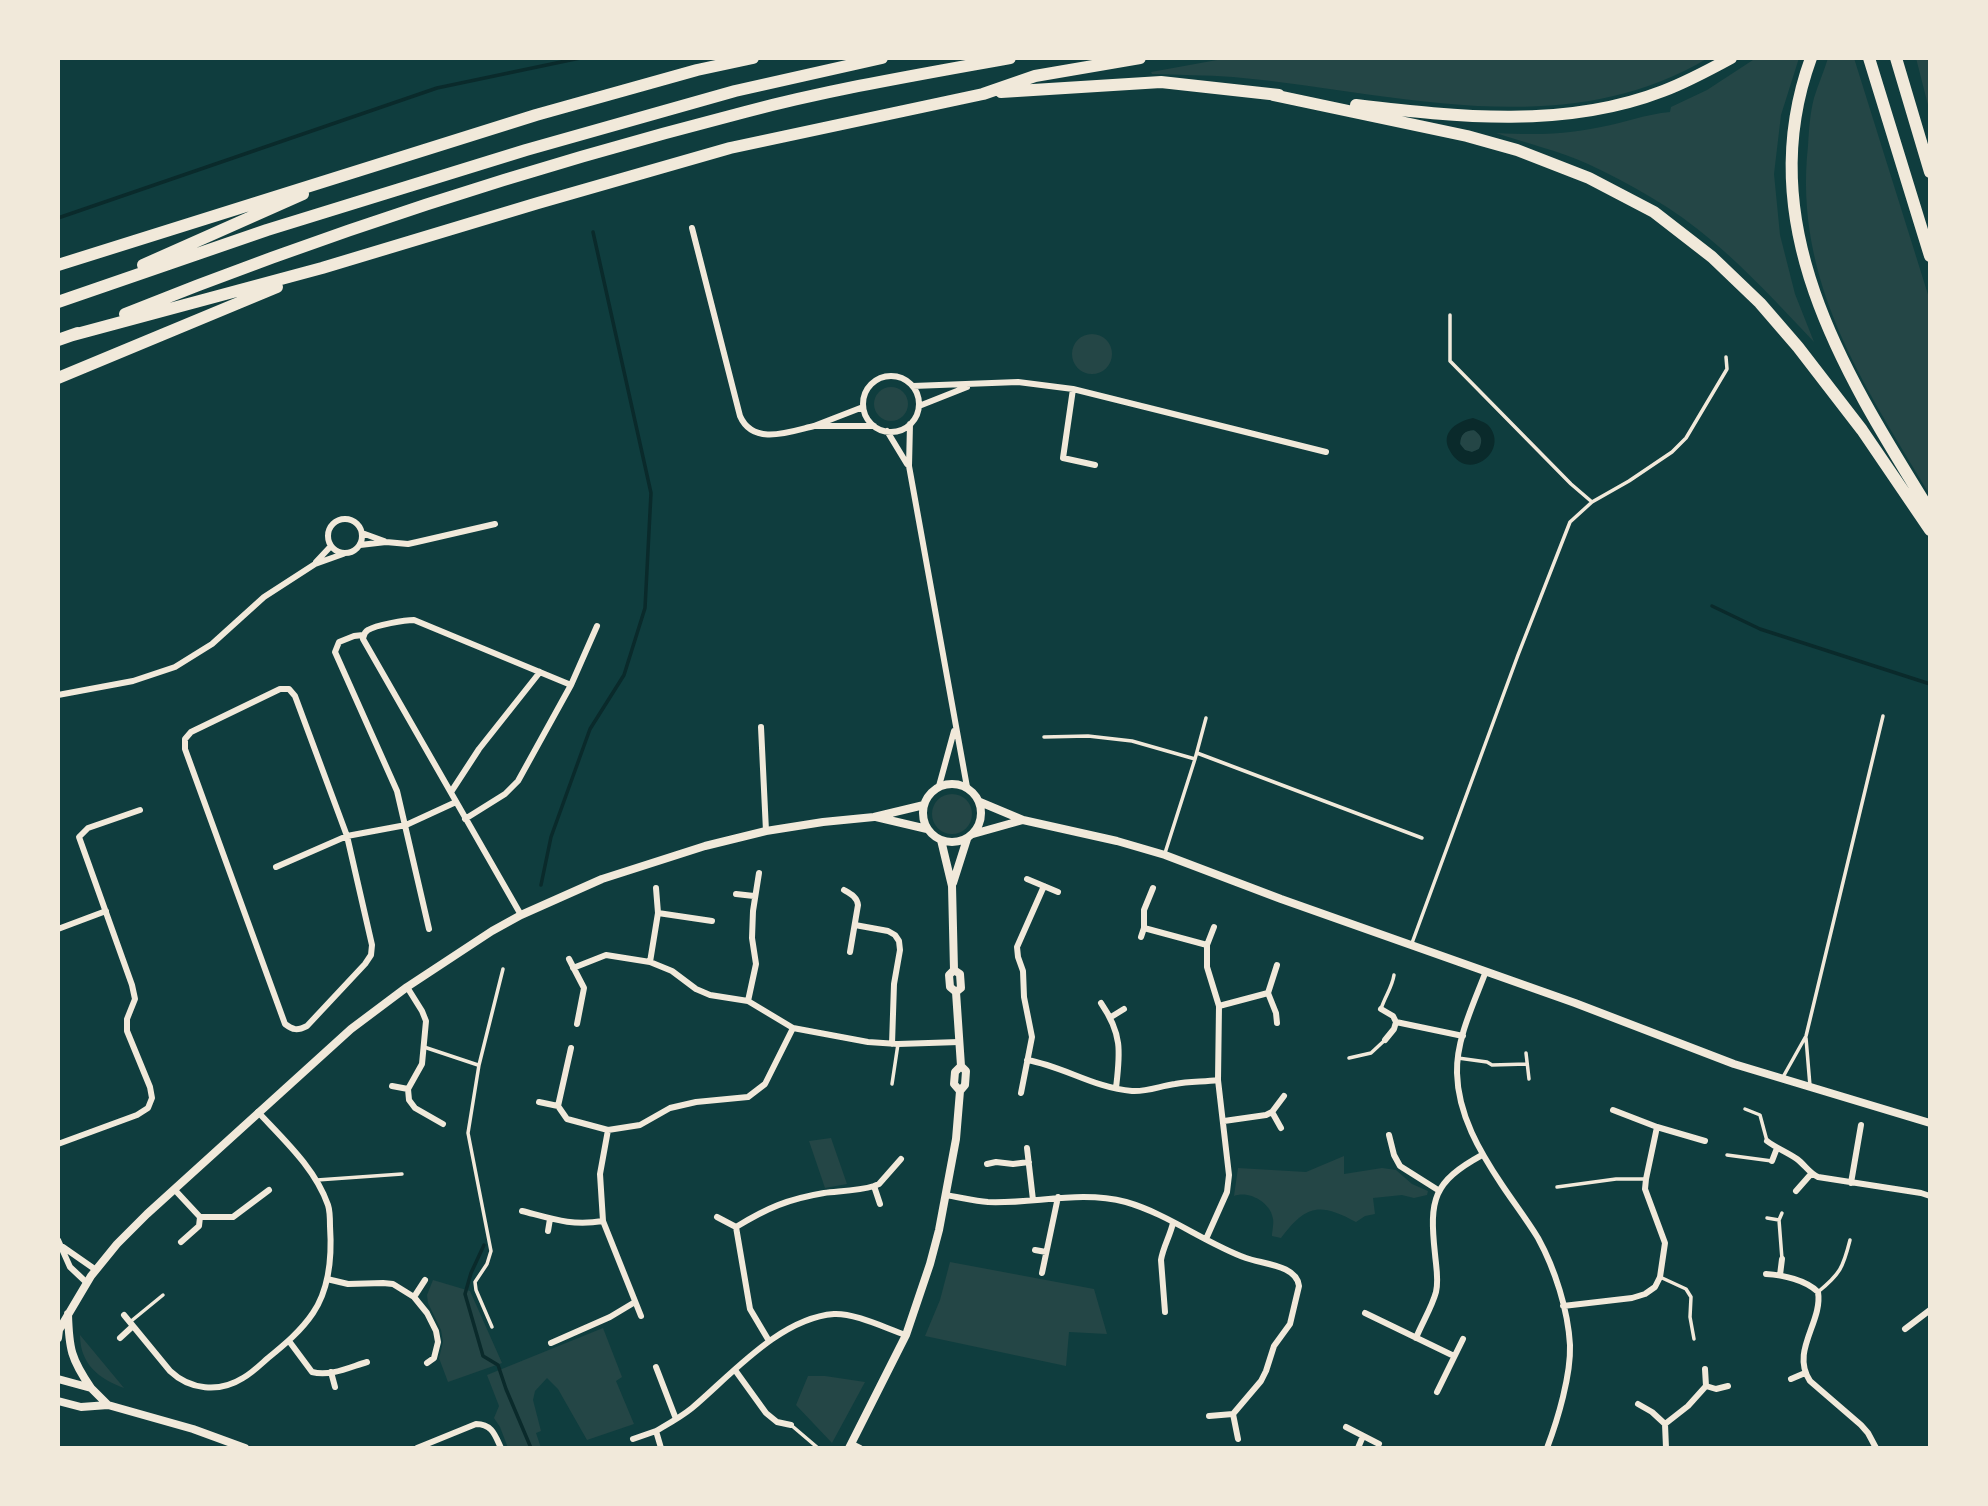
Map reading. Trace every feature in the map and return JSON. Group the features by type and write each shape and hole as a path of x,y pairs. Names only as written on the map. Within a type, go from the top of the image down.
{"highway":[{"path":"58,265 536,115 697,70 753,58"},
{"path":"59,302 267,230 526,150 735,91 882,58"},
{"path":"58,340 201,284 426,205 535,171 746,111 894,79 1010,58"},
{"path":"73,335 322,268 730,148 983,93 1035,76 1140,58"},
{"path":"983,93 1161,82 1412,111 1495,117 1565,115 1623,104 1663,91 1731,58"},
{"path":"1811,58 1796,112 1792,148 1792,192 1798,238 1815,298 1841,357 1869,411 1930,511"},
{"path":"1869,58 1930,256"},
{"path":"1896,58 1930,172"},
{"path":"1273,94 1467,135 1517,150 1589,178 1654,212 1712,257 1760,303 1862,430 1930,530"},
{"path":"59,302 360,169"},
{"path":"58,379 322,268"}],"street":[{"path":"692,228 744,425 767,436 814,426 863,407"},
{"path":"913,386 919,406 910,424 895,431 887,431 868,421 863,397 867,388 882,377 899,377 913,386 1018,382 1073,389 1325,452"},
{"path":"919,406 972,385"},
{"path":"1073,389 1063,458 1095,465"},
{"path":"910,424 909,466 967,787"},
{"path":"814,426 874,426"},
{"path":"887,431 909,466"},
{"path":"58,695 133,681 175,667 212,644 264,597 315,564 353,552 360,545 361,528 354,521 344,519 329,529 328,541 343,554"},
{"path":"360,545 386,542 408,544 495,524"},
{"path":"362,533 386,542"},
{"path":"315,564 331,546"},
{"path":"429,929 397,791 335,652 339,642 363,635 367,630 405,620 414,621 571,685"},
{"path":"465,819 505,794 518,781 571,685 597,626"},
{"path":"363,635 465,819 522,915"},
{"path":"451,792 479,749 540,672"},
{"path":"280,689 289,689 295,695 347,836 372,945 370,955 365,964 306,1026 293,1030 285,1024 185,748 185,739 191,732 213,721 280,689"},
{"path":"761,727 766,831"},
{"path":"939,786 955,727"},
{"path":"928,829 922,813 924,805 927,797 939,786 958,784 967,787 976,795 980,802 981,819 970,836 952,886"},
{"path":"276,867 347,836 406,825 456,802"},
{"path":"980,802 1023,820 1117,841 1165,855 1734,1064 1930,1123"},
{"path":"58,1333 96,1270 117,1244 174,1189 351,1029 492,931 602,879 705,846 766,831 874,817 924,805"},
{"path":"58,1144 137,1115 148,1108 152,1098 127,1031 127,1019 135,999 132,985 79,837 88,828 140,810"},
{"path":"874,817 928,829 941,840 958,842 1023,820"},
{"path":"854,1447 906,1335 930,1264 956,1139 960,1091 965,1085 966,1071 961,1066 956,992 961,988 960,974 954,970 952,886 941,840"},
{"path":"748,1001 756,964 752,938 754,897 759,873"},
{"path":"1027,879 1059,892"},
{"path":"1021,1093 1032,1037 1017,947 1044,886"},
{"path":"650,962 659,913 656,888"},
{"path":"1141,937 1144,911 1153,888"},
{"path":"844,890 858,901 850,952"},
{"path":"736,894 754,897"},
{"path":"58,929 106,911"},
{"path":"659,913 712,921"},
{"path":"855,925 888,931 899,941 894,984 895,1044"},
{"path":"1206,1239 1227,1192 1230,1175 1218,1080 1219,1006 1207,967 1208,945 1214,927"},
{"path":"1144,928 1208,945"},
{"path":"573,968 606,955 650,962 672,971 696,989 710,995 748,1001 793,1028 868,1042 959,1042"},
{"path":"569,959 584,988 577,1024"},
{"path":"1277,965 1268,993 1277,1023"},
{"path":"1486,971 1463,1036 1457,1075 1470,1130 1482,1155 1538,1239 1563,1306 1570,1346 1566,1382 1556,1425 1547,1448"},
{"path":"407,988 426,1021 422,1064 408,1088 409,1100 415,1108 443,1124"},
{"path":"1219,1006 1268,993"},
{"path":"1101,1003 1111,1017 1120,1047 1116,1088"},
{"path":"1111,1017 1124,1009"},
{"path":"1381,1009 1393,1016 1396,1022 1385,1040"},
{"path":"1396,1022 1463,1036"},
{"path":"539,1102 558,1106 567,1119 608,1130 640,1125 670,1108 696,1102 748,1097 765,1084 793,1028"},
{"path":"558,1106 571,1048"},
{"path":"1027,1060 1056,1067 1096,1084 1134,1091 1218,1080"},
{"path":"391,1086 408,1088"},
{"path":"1224,1121 1266,1115 1272,1112 1284,1096"},
{"path":"1614,1110 1705,1142"},
{"path":"124,1315 178,1379 205,1388 231,1384 243,1378 289,1341 313,1312 327,1279 331,1250 329,1208 317,1180 258,1112"},
{"path":"1272,1112 1281,1128"},
{"path":"1851,1183 1861,1125"},
{"path":"1563,1306 1632,1298 1655,1287 1660,1277 1665,1243 1648,1200 1646,1179 1657,1127"},
{"path":"608,1130 600,1174 603,1221 641,1316"},
{"path":"1388,1135 1400,1166 1438,1190"},
{"path":"1767,1141 1797,1159 1811,1174 1818,1177 1930,1196"},
{"path":"1027,1148 1033,1200"},
{"path":"1772,1161 1776,1148"},
{"path":"1416,1338 1436,1292 1437,1271 1432,1226 1438,1190 1453,1173 1482,1155"},
{"path":"736,1227 764,1210 788,1201 879,1184 901,1159"},
{"path":"987,1164 1029,1162"},
{"path":"1796,1191 1811,1174"},
{"path":"874,1186 880,1204"},
{"path":"174,1189 200,1217 233,1217 269,1190"},
{"path":"946,1195 987,1202 1058,1197 1093,1197 1125,1202 1250,1260 1295,1275 1299,1279 1299,1286 1290,1324 1274,1346 1261,1381 1233,1414 1209,1416"},
{"path":"1042,1273 1058,1197"},
{"path":"522,1211 568,1223 603,1221"},
{"path":"181,1242 199,1226 200,1217"},
{"path":"718,1217 736,1227"},
{"path":"548,1231 550,1219"},
{"path":"1165,1312 1161,1260 1173,1223"},
{"path":"736,1227 750,1309 769,1341"},
{"path":"60,1243 96,1270"},
{"path":"60,1243 71,1267 87,1283"},
{"path":"1035,1250 1046,1252"},
{"path":"1780,1275 1782,1259"},
{"path":"1766,1274 1780,1275 1812,1286 1818,1292 1818,1308 1804,1355 1805,1373 1810,1381 1861,1425 1876,1448"},
{"path":"327,1279 348,1284 393,1284 414,1297 427,1313 436,1331 438,1342 434,1358 427,1363"},
{"path":"414,1297 425,1280"},
{"path":"551,1343 610,1317 635,1302"},
{"path":"1905,1329 1930,1310"},
{"path":"1365,1312 1454,1356"},
{"path":"68,1314 72,1357 91,1388 108,1405"},
{"path":"634,1439 656,1431 690,1410 769,1341 816,1317 835,1314 852,1316 906,1335"},
{"path":"1924,1316 1930,1325"},
{"path":"120,1338 131,1324"},
{"path":"1437,1392 1463,1339"},
{"path":"289,1341 312,1372 321,1374 367,1362"},
{"path":"656,1367 676,1419"},
{"path":"1665,1424 1688,1406 1706,1386 1705,1369"},
{"path":"735,1370 766,1413 777,1422 791,1425"},
{"path":"331,1372 335,1387"},
{"path":"1791,1379 1805,1373"},
{"path":"58,1379 91,1388"},
{"path":"1706,1386 1716,1389 1728,1386"},
{"path":"58,1401 81,1407 108,1405 182,1426 245,1448"},
{"path":"1638,1404 1665,1424 1666,1448"},
{"path":"1233,1414 1238,1439"},
{"path":"417,1448 476,1424 490,1427 501,1448"},
{"path":"1346,1427 1379,1444"},
{"path":"656,1431 661,1448"},
{"path":"1358,1448 1363,1436"}],"lane":[{"path":"1450,315 1450,361 1592,502"},
{"path":"1411,945 1570,522 1592,502 1672,452 1686,438 1727,369 1726,357"},
{"path":"1782,1079 1806,1036 1883,716"},
{"path":"1165,855 1206,718"},
{"path":"1044,737 1088,736 1132,741 1195,759"},
{"path":"1197,753 1422,838"},
{"path":"492,1327 475,1282 487,1264 491,1251 468,1133 479,1065 503,969"},
{"path":"1381,1009 1391,990 1394,975"},
{"path":"1806,1036 1810,1087"},
{"path":"1349,1058 1371,1053 1385,1040"},
{"path":"892,1084 895,1044"},
{"path":"424,1047 479,1065"},
{"path":"1526,1054 1530,1079"},
{"path":"1458,1058 1492,1065 1527,1064"},
{"path":"1745,1109 1760,1115 1767,1141"},
{"path":"1727,1154 1772,1161"},
{"path":"317,1180 402,1174"},
{"path":"1558,1186 1616,1179 1646,1179"},
{"path":"1782,1213 1779,1220 1782,1259"},
{"path":"1768,1218 1779,1220"},
{"path":"1818,1292 1838,1276 1850,1240"},
{"path":"1660,1277 1686,1289 1691,1297 1690,1317 1694,1339"},
{"path":"131,1324 163,1295"},
{"path":"791,1425 818,1448"}],"shaded area":[{"path":"1228,58 1708,58 1652,85 1594,100 1535,106 1475,106 1233,77 1151,72"},
{"path":"1756,58 1799,58 1781,115 1774,174 1780,235 1795,294 1814,342 1738,264 1668,208 1588,164 1496,133 1574,132 1670,112 1671,107 1707,90"},
{"path":"1828,58 1854,58 1930,301 1930,495 1858,372 1823,287 1811,242 1806,195 1809,128 1814,98"},
{"path":"1916,58 1930,58 1930,113"},
{"path":"1092,334 1100,335 1106,340 1111,346 1111,362 1106,368 1100,373 1092,374 1084,373 1078,368 1073,362 1072,354 1073,346 1078,340 1084,335"},
{"path":"891,387 903,392 908,404 903,416 891,421 879,416 874,404 879,392"},
{"path":"1473,418 1485,423 1494,435 1491,453 1476,464 1458,460 1447,444 1448,433 1452,428","holes":["1471,430 1477,432 1481,438 1479,449 1472,452 1465,450 1460,444 1462,435"]},
{"path":"1471,430 1479,433 1482,441 1479,449 1471,452 1463,449 1460,441 1463,433"},
{"path":"952,794 960,795 966,800 971,806 971,822 966,828 960,833 952,834 944,833 938,828 933,822 932,814 933,806 938,800 944,795"},
{"path":"831,1138 847,1184 825,1188 809,1141"},
{"path":"1344,1156 1344,1174 1382,1168 1396,1170 1412,1184 1428,1191 1427,1195 1414,1198 1402,1195 1373,1198 1375,1214 1356,1222 1332,1211 1314,1210 1298,1219 1281,1238 1272,1236 1273,1219 1268,1207 1252,1196 1234,1196 1238,1168 1306,1172"},
{"path":"950,1262 1094,1289 1107,1334 1069,1332 1066,1366 925,1336 940,1300"},
{"path":"433,1280 470,1291 502,1363 448,1382 439,1358 443,1342 441,1330 428,1303 427,1295"},
{"path":"603,1328 622,1377 616,1381 634,1424 587,1440 558,1389 547,1378 535,1391 533,1400 541,1431 536,1433 541,1448 508,1448 494,1418 499,1406 487,1375"},
{"path":"80,1335 124,1388 99,1375 87,1362"},
{"path":"808,1376 865,1382 832,1443 796,1405"}],"waterway":[{"path":"58,218 437,88 580,58"},
{"path":"541,885 551,837 590,729 624,675 645,608 651,493 593,232"},
{"path":"1712,606 1760,629 1930,684"},
{"path":"484,1245 465,1294 483,1356 498,1365 531,1448"}]}
